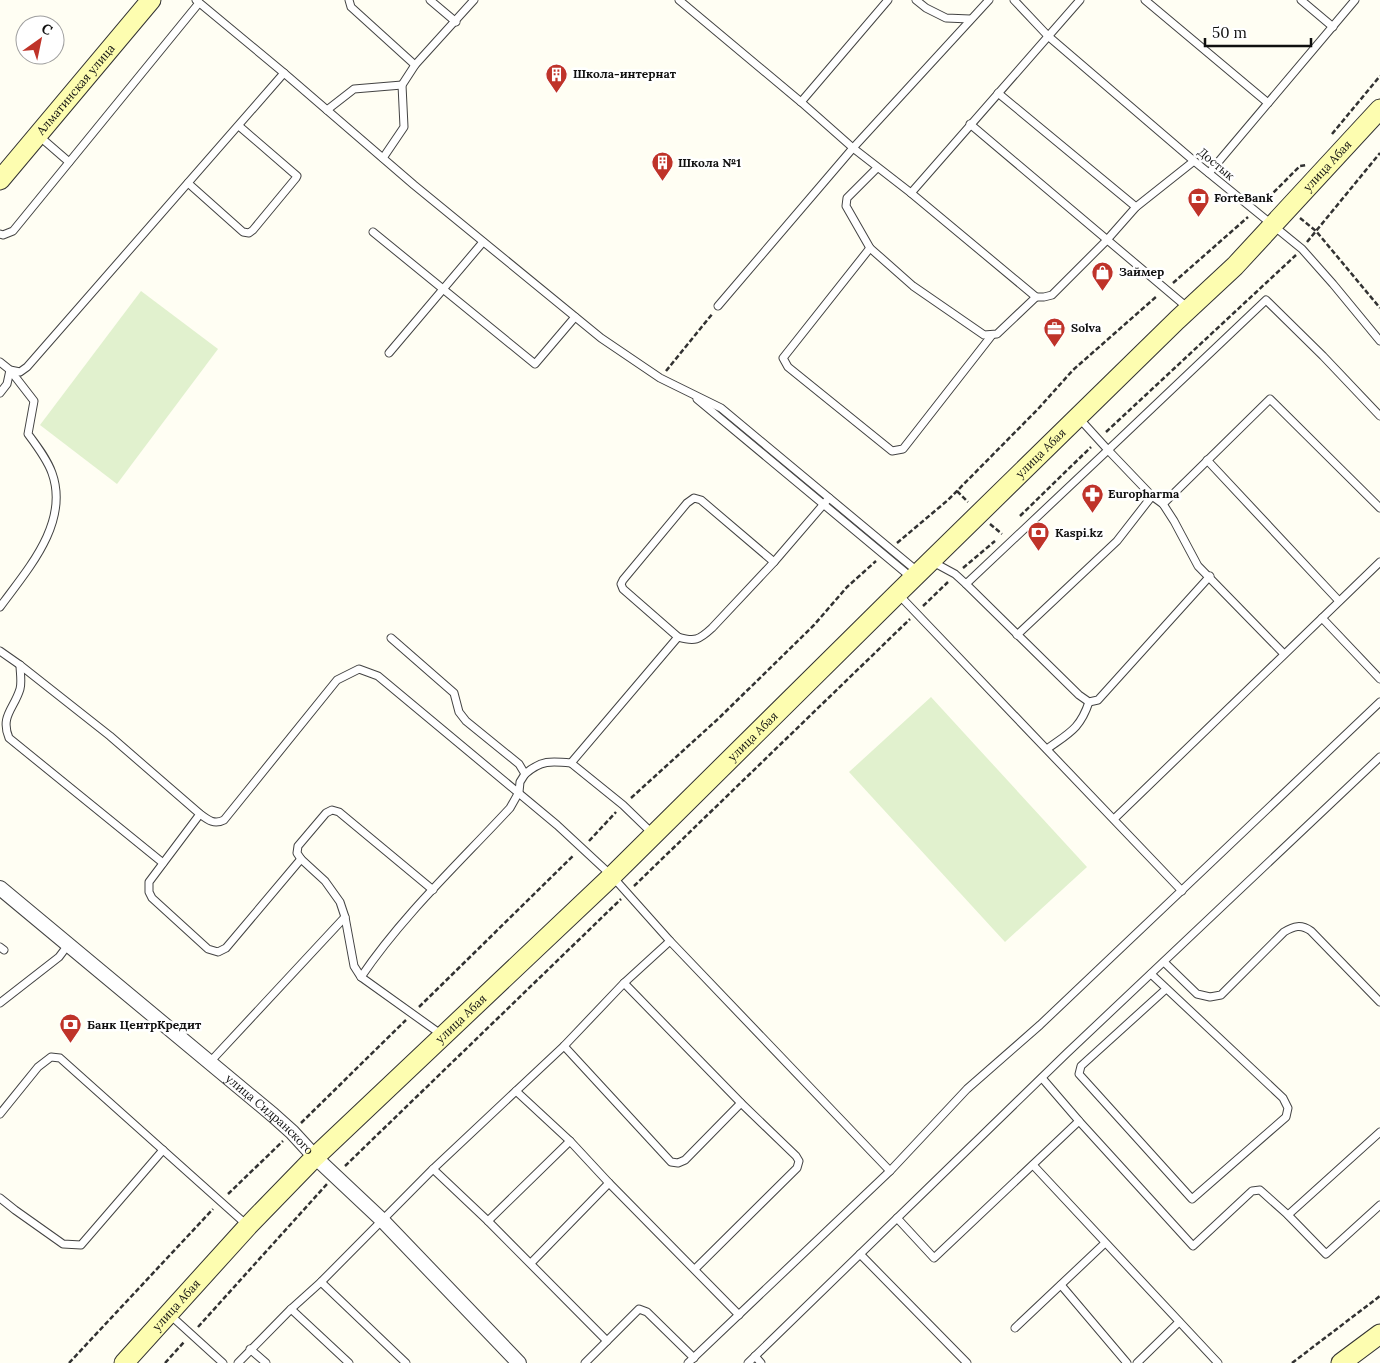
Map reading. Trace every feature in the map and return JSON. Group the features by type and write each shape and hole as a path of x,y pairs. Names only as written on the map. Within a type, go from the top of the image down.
{"street":[{"name":"Алматинская улица","path":"0,180 151,0"},
{"name":"улица Абая","path":"124,1363 248,1226 314,1157 612,876 898,593 1235,266 1380,109"},
{"name":"улица Сидранского","path":"0,888 292,1132 314,1157 382,1220 519,1363"},
{"path":"1341,1363 1380,1334"}],"lane":[{"path":"349,0 351,7 415,66"},
{"path":"430,0 456,22"},
{"path":"383,158 404,127 402,85 415,66 474,0"},
{"path":"679,0 877,168 1036,296 1052,295 1106,241 1136,207 1194,161"},
{"path":"801,102 888,0"},
{"path":"916,0 926,8 946,18 970,19"},
{"path":"718,306 853,148 989,0"},
{"name":"Достык","path":"1014,0 1048,36 1194,161 1302,249 1380,341"},
{"path":"910,193 1080,0"},
{"path":"1145,0 1268,103"},
{"path":"1301,0 1333,27"},
{"path":"1209,173 1355,0"},
{"path":"0,234 3,235 12,231 198,1 483,242 601,338 660,378 692,394 887,551 921,571 955,574 1078,695 1089,702 1098,700 1210,576"},
{"path":"10,370 20,372 27,367 284,73"},
{"path":"327,110 354,89 402,85"},
{"path":"998,93 1136,207"},
{"path":"970,124 1106,241 1189,309"},
{"path":"188,183 243,232 249,233 253,230 297,176 239,126"},
{"path":"38,135 69,162"},
{"path":"877,168 847,198 846,206 870,248 906,280 936,303 984,335 997,334 1036,296"},
{"path":"373,232 535,364 575,317"},
{"path":"389,353 483,242"},
{"path":"870,248 783,358 788,366 892,451 903,449 992,335"},
{"path":"966,584 1266,300 1380,416"},
{"path":"0,362 10,370 34,401 28,434 53,474 57,505 47,540 0,607"},
{"path":"0,393 7,384 10,370"},
{"path":"1163,504 1270,399 1380,508"},
{"path":"1078,417 1152,496 1163,504 1174,520 1198,566 1210,576 1284,654"},
{"path":"1207,460 1339,601"},
{"path":"1017,635 1117,541 1152,496"},
{"path":"774,562 701,500 694,498 687,503 621,584 623,589 678,637 690,641 704,636 774,562 827,501"},
{"path":"1114,819 1380,562"},
{"path":"898,593 1182,891"},
{"path":"1322,618 1380,679"},
{"path":"571,763 678,637"},
{"path":"391,638 454,693 459,712 466,721 519,764 525,774"},
{"path":"0,651 110,736 200,814 213,823 219,823 224,820 337,680 360,670 378,676 519,792 612,876 670,942 890,1171"},
{"path":"20,665 20,688 6,719 5,729 9,738 163,863"},
{"path":"1047,749 1066,736 1081,721 1089,702"},
{"path":"585,1363 639,1309 647,1312 691,1360 890,1171 967,1089 1040,1025 1380,702"},
{"path":"748,1363 1042,1078 1380,757"},
{"path":"362,977 379,950 510,808 519,792 520,782 525,774 535,765 552,761 571,763 623,806 654,835"},
{"path":"433,890 339,812 332,810 326,813 298,846 297,853 301,859 325,881 340,902 345,917 354,966 362,977 442,1035"},
{"path":"200,814 149,882 149,892 152,898 208,949 218,952 226,948 301,859"},
{"path":"210,1062 345,917"},
{"path":"1164,962 1197,994 1210,997 1221,995 1284,932 1297,926 1304,926 1380,1002"},
{"path":"238,1363 432,1169 564,1046 624,983 670,942"},
{"path":"0,1003 59,956 68,945"},
{"path":"1151,974 1283,1098 1288,1108 1286,1116 1192,1198 1079,1074 1081,1066 1166,989"},
{"path":"624,983 799,1161 798,1168 695,1269"},
{"path":"564,1046 671,1162 678,1163 685,1160 740,1103"},
{"path":"0,1114 38,1067 51,1057 60,1058 248,1226"},
{"path":"1042,1078 1193,1246 1252,1191 1256,1190 1260,1190 1288,1215 1326,1254 1380,1205"},
{"path":"516,1091 570,1141 739,1315"},
{"path":"897,1218 934,1258 1079,1121"},
{"path":"1288,1215 1380,1132"},
{"path":"488,1221 570,1141"},
{"path":"0,1198 63,1244 81,1246 163,1150"},
{"path":"1033,1165 1218,1363"},
{"path":"432,1169 488,1221 607,1341"},
{"path":"531,1264 610,1184"},
{"path":"1015,1328 1105,1243"},
{"path":"860,1254 967,1363"},
{"path":"321,1282 406,1363"},
{"path":"1061,1285 1126,1363"},
{"path":"291,1309 349,1363"},
{"path":"169,1314 223,1363"},
{"path":"1137,1363 1179,1322"},
{"path":"250,1349 266,1363"},
{"path":"755,1356 761,1363"}],"path":[{"path":"1330,137 1380,76"},
{"path":"1015,521 1098,440 1302,249 1380,154"},
{"path":"69,1363 220,1202 623,806 719,718 814,625 847,587 957,491 1038,409 1073,370 1255,211 1300,166 1309,164"},
{"path":"1272,194 1316,231 1380,308"},
{"path":"660,378 718,306"},
{"path":"957,491 1001,535"},
{"path":"165,1363 335,1176 917,613 955,574 1008,528"},
{"path":"1292,1363 1380,1296"}],"green space":[{"path":"141,291 218,349 117,484 40,425"},
{"path":"931,697 1087,867 1005,942 849,772"}],"place":[{"name":"Школа-интернат","path":"557,93"},
{"name":"Школа №1","path":"662,182"},
{"name":"ForteBank","path":"1198,217"},
{"name":"Займер","path":"1103,291"},
{"name":"Solva","path":"1055,347"},
{"name":"Europharma","path":"1092,513"},
{"name":"Kaspi.kz","path":"1039,552"},
{"name":"Банк ЦентрКредит","path":"71,1044"}]}
